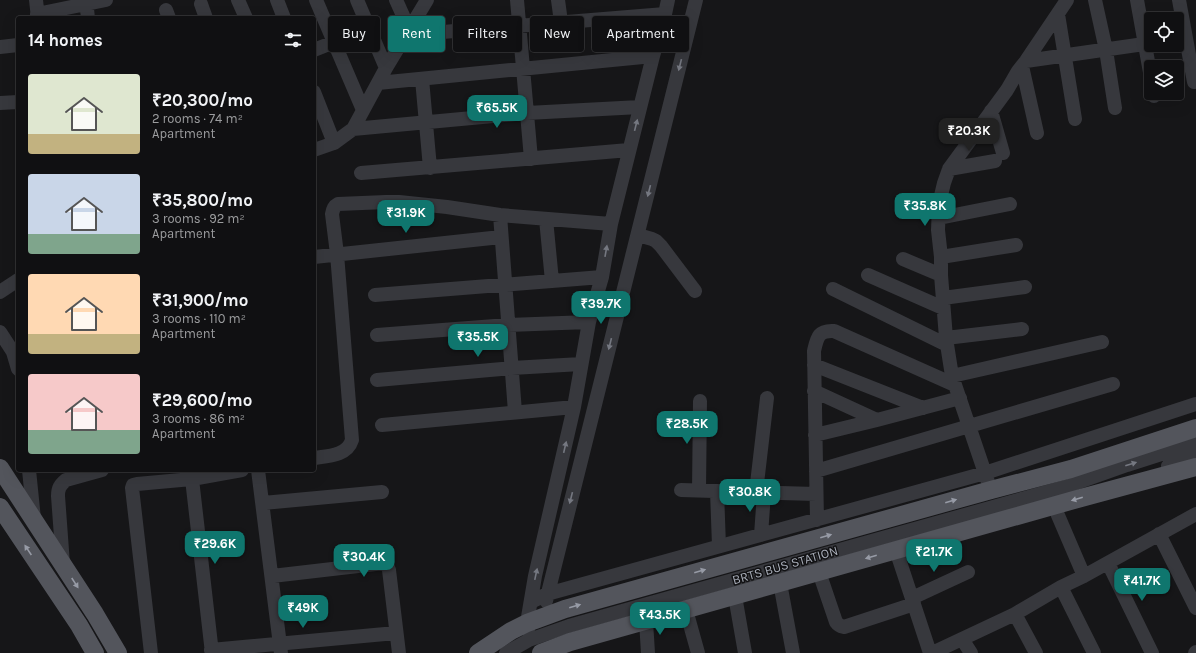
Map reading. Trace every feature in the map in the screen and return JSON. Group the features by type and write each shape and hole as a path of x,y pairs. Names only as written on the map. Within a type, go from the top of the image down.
{"main road":[{"path":"540,638 565,609 988,481 1071,469 1196,428"},
{"path":"478,653 511,631 540,638 570,642 1196,467"},
{"path":"0,468 95,614 118,653"},
{"path":"0,507 79,625 95,653"}],"street":[{"path":"36,0 38,16 87,7 106,0"},
{"path":"238,0 245,16"},
{"path":"277,0 283,16"},
{"path":"316,0 328,28"},
{"path":"357,0 364,16"},
{"path":"396,0 402,16"},
{"path":"417,16 428,0"},
{"path":"517,0 518,16"},
{"path":"558,0 560,16"},
{"path":"540,638 531,602 535,576 574,408 589,322 602,277 611,224 668,0"},
{"path":"540,638 547,594 696,0"},
{"path":"988,481 956,386 947,342 938,230 939,204 948,169 1007,90 1067,0"},
{"path":"1095,0 1106,50 1115,108"},
{"path":"1137,0 1144,28"},
{"path":"1179,0 1194,82"},
{"path":"201,4 205,16"},
{"path":"584,20 665,14"},
{"path":"1058,14 1075,119"},
{"path":"316,49 328,44"},
{"path":"0,47 16,45"},
{"path":"1024,64 1064,56 1144,45"},
{"path":"338,52 363,110"},
{"path":"379,52 386,68"},
{"path":"316,149 334,143 353,129 396,52"},
{"path":"521,52 531,159"},
{"path":"378,83 523,70 653,56"},
{"path":"1024,64 1037,134"},
{"path":"422,79 430,168"},
{"path":"316,97 334,143"},
{"path":"0,103 16,102"},
{"path":"353,129 527,113 640,107"},
{"path":"948,169 999,157 991,111"},
{"path":"361,173 629,150"},
{"path":"316,458 341,453 350,445 352,440 337,254 332,214 334,208 338,204 399,202 448,207 500,215 611,224"},
{"path":"938,218 1010,204"},
{"path":"500,215 515,412"},
{"path":"546,219 552,281"},
{"path":"638,235 656,241 661,246 694,292"},
{"path":"316,257 501,238"},
{"path":"941,257 1016,245"},
{"path":"903,259 941,274"},
{"path":"868,275 943,303 1025,287"},
{"path":"375,295 602,277"},
{"path":"833,289 947,342 1022,329"},
{"path":"377,335 508,325 589,322"},
{"path":"817,520 814,351 816,342 820,335 825,331 834,331 956,386"},
{"path":"0,332 13,352 16,362"},
{"path":"815,435 923,408 956,386 1102,342"},
{"path":"377,380 512,368 581,364"},
{"path":"814,365 923,408"},
{"path":"816,471 1113,384"},
{"path":"814,391 877,420"},
{"path":"761,535 760,492 768,398"},
{"path":"699,490 700,401"},
{"path":"531,602 547,594 817,520 988,481 1196,404"},
{"path":"382,425 515,412 574,408"},
{"path":"1068,486 1196,443"},
{"path":"1068,486 1130,478 1196,457"},
{"path":"29,472 34,521"},
{"path":"151,653 132,488 133,485 173,475 192,479 225,472"},
{"path":"258,472 281,648"},
{"path":"64,566 58,488 66,480 83,473"},
{"path":"192,479 211,651 281,648 396,633"},
{"name":"BRTS BUS STATION","path":"506,653 569,626 1068,486"},
{"path":"682,490 816,494"},
{"path":"717,491 719,546"},
{"path":"263,503 382,492"},
{"path":"1054,506 1084,576"},
{"path":"896,550 931,653 1015,614 1061,587 1084,576 1196,514"},
{"path":"1159,534 1196,608"},
{"path":"272,576 384,563 387,565 389,570 399,653"},
{"path":"1108,563 1152,653"},
{"path":"819,572 836,622 838,625 844,627 913,601 968,572"},
{"path":"780,583 793,653"},
{"path":"1061,587 1094,653"},
{"path":"735,596 745,653"},
{"path":"686,610 698,653"},
{"path":"1015,614 1036,653"},
{"path":"646,621 648,653"},
{"path":"962,639 971,653"}]}
